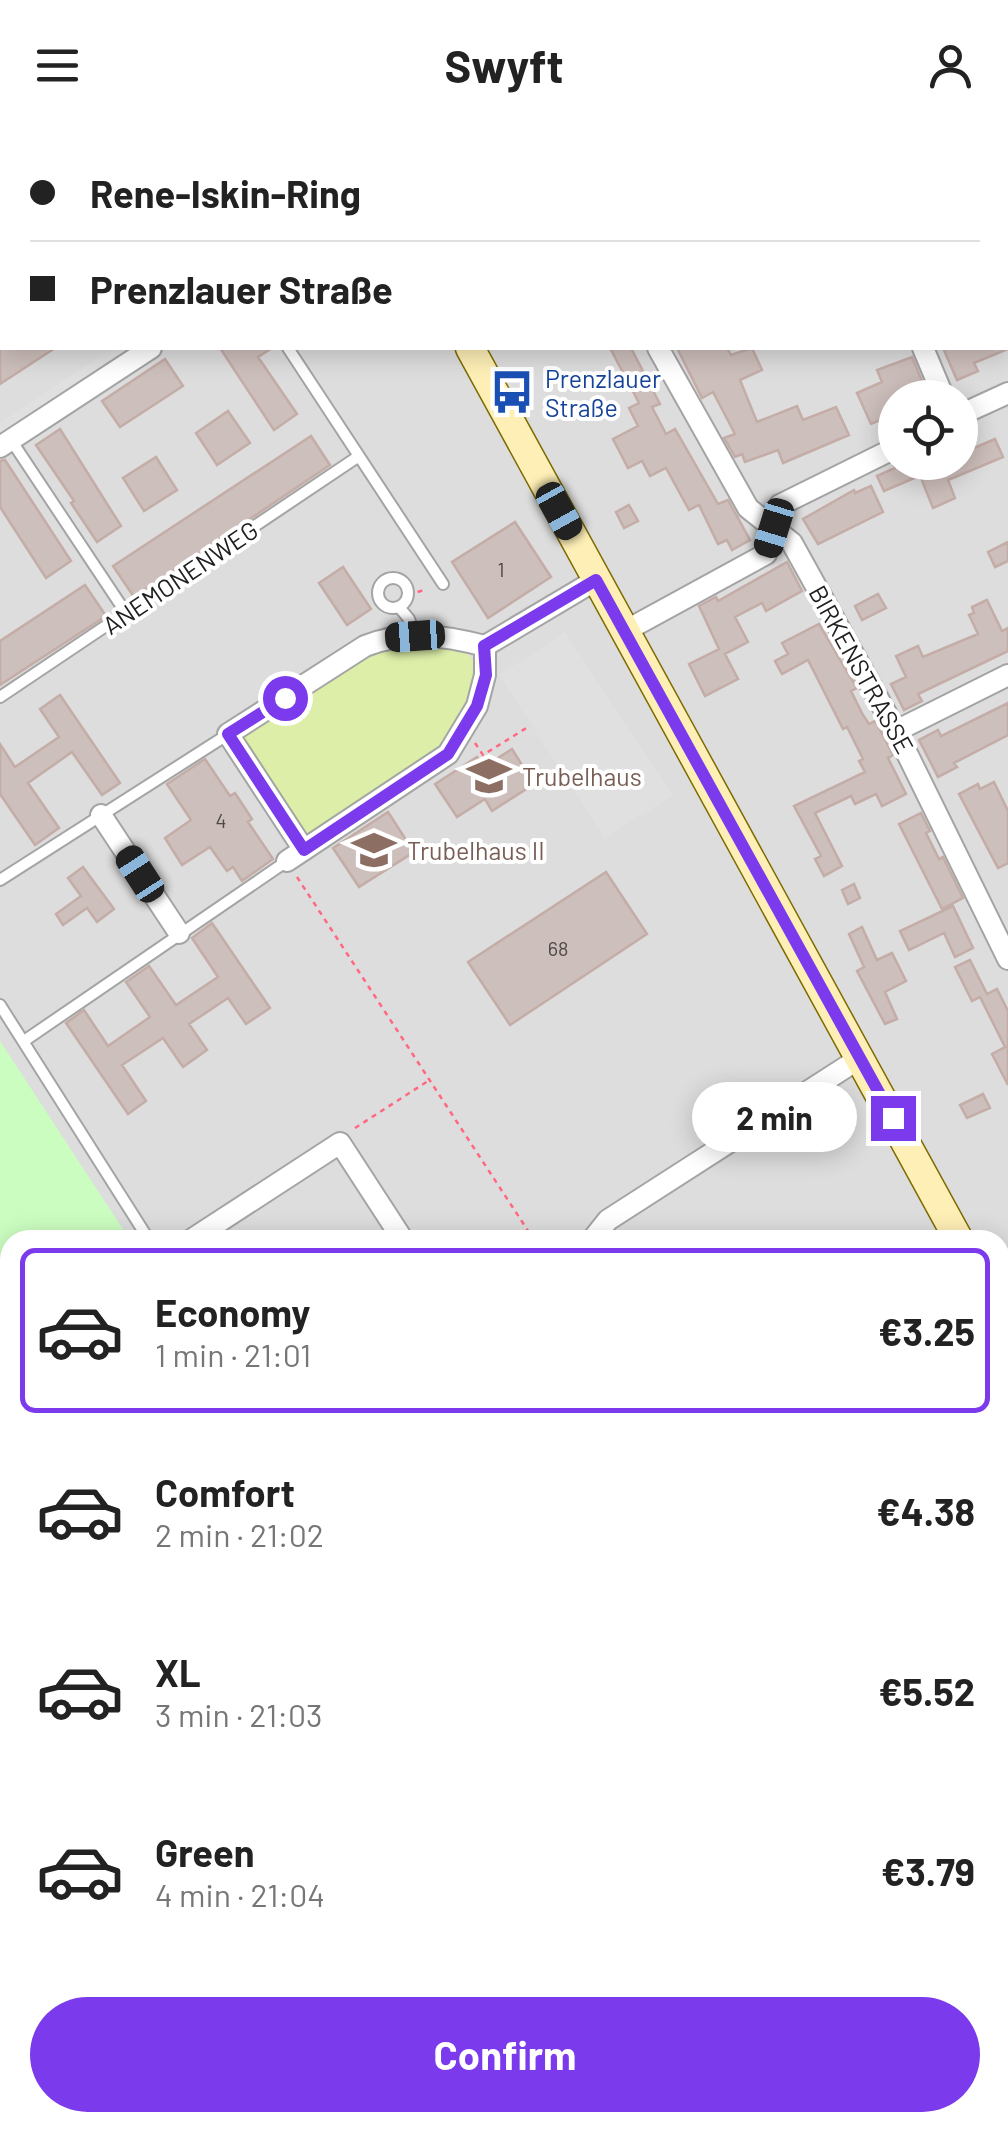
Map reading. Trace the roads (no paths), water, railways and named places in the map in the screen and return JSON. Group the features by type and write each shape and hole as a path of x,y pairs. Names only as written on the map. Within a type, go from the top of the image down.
{"main road":[{"path":"471,350 954,1230"}],"street":[{"path":"6,444 149,350"},
{"name":"BIRKENSTRASSE","path":"659,350 748,508 792,543 896,730 1008,960"},
{"path":"924,350 936,380"},
{"path":"978,407 1008,393"},
{"path":"625,631 766,554 780,504 878,456"},
{"path":"484,646 486,675 477,706 448,754 296,856 228,734 366,646 388,638 442,634 484,646 596,580"},
{"path":"896,730 1008,676"},
{"path":"101,814 179,932"},
{"path":"600,1230 608,1220 860,1058"},
{"path":"206,1230 340,1142 397,1230"}],"lane":[{"path":"289,350 444,584"},
{"path":"6,444 126,613"},
{"name":"ANEMONENWEG","path":"0,696 359,456"},
{"path":"390,579 400,580 406,586 408,595 400,607 389,608 381,602 378,593 390,579"},
{"path":"400,607 415,636"},
{"path":"0,880 228,734"},
{"path":"24,1040 296,856"},
{"path":"0,1005 143,1230"}],"place":[{"name":"Prenzlauer Straße","path":"512,392"},
{"name":"Trubelhaus","path":"489,776"},
{"name":"Trubelhaus II","path":"374,850"}]}
